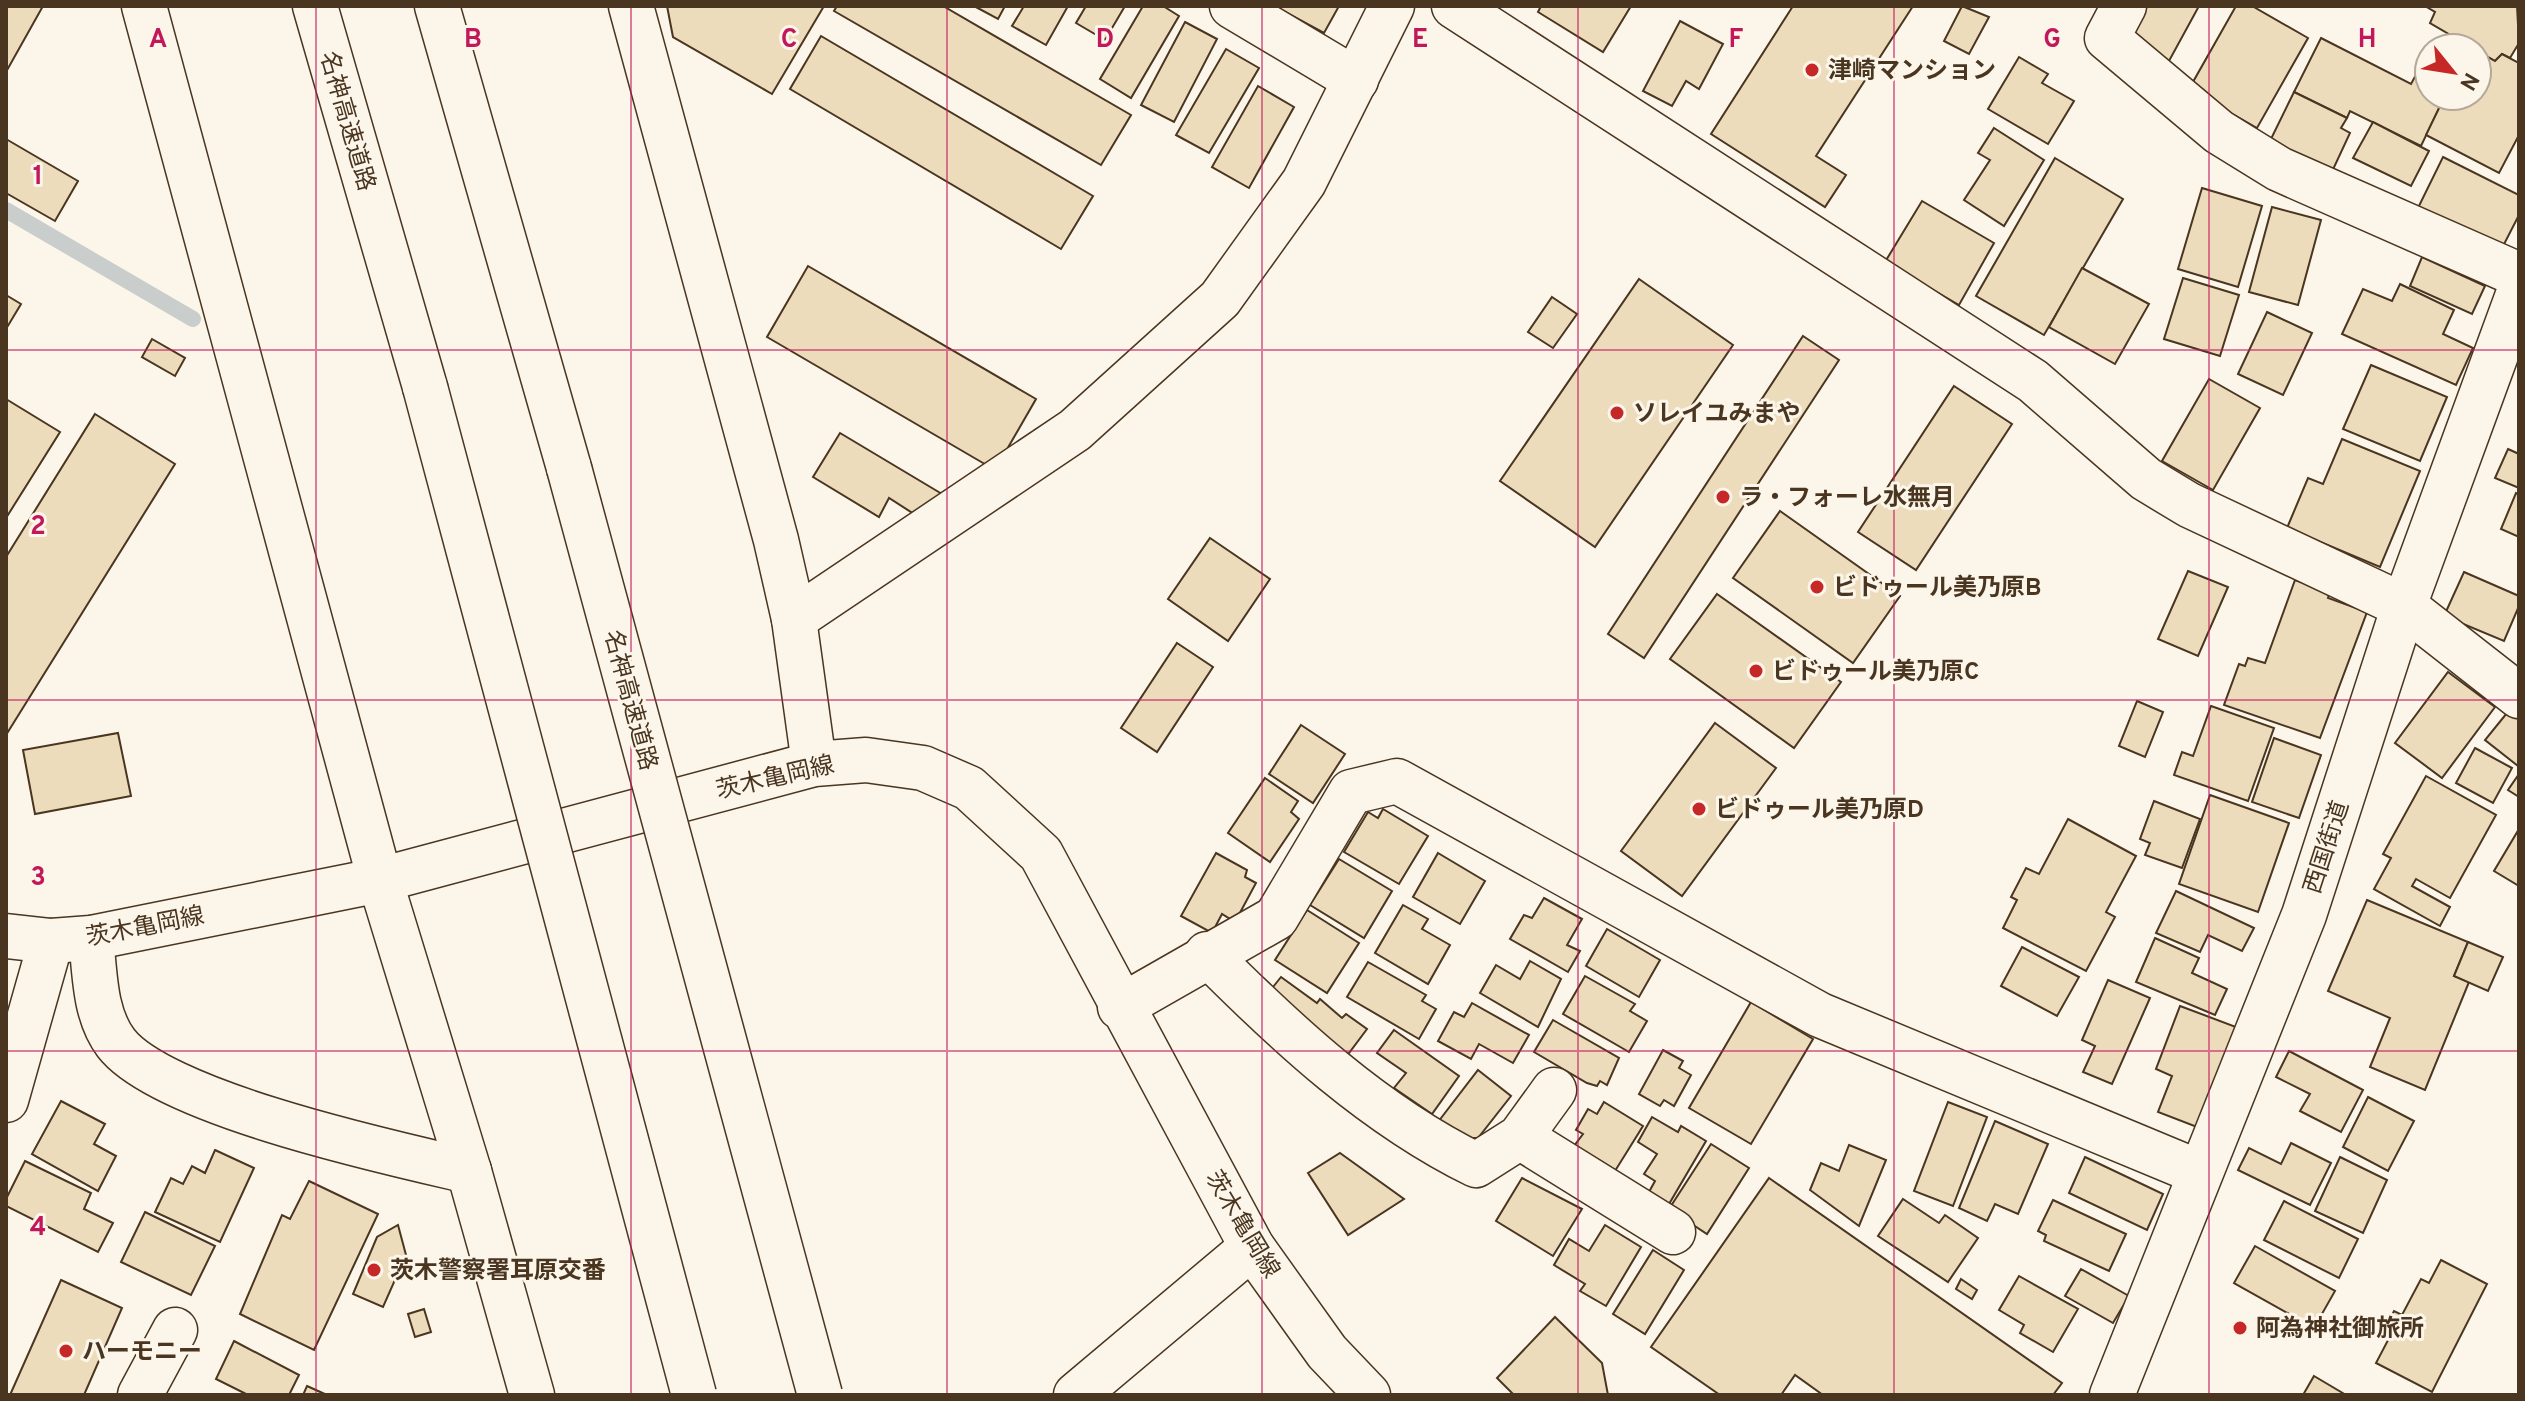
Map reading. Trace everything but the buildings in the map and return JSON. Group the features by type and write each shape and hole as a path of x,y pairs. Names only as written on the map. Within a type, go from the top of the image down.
{"main road":[{"path":"144,6 380,880 469,1171 532,1395"},
{"name":"名神高速道路","path":"315,6 425,387 694,1395"},
{"name":"名神高速道路","path":"437,6 569,468 820,1395"},
{"path":"631,6 794,619 814,764"},
{"path":"1232,6 1356,80"},
{"path":"794,619 1075,430 1220,299 1304,182 1392,6"},
{"path":"1454,6 1504,20 2033,381 2146,479 2189,505 2404,606 2519,696"},
{"path":"2124,6 2107,38 2219,132 2279,169 2519,275"},
{"name":"西国街道","path":"2112,1395 2198,1172 2304,915 2404,606 2519,292"},
{"name":"茨木亀岡線","path":"6,936 71,939 380,880 814,764 866,760 909,766 969,788 1041,854 1120,1007 1252,1247 1327,1352 1368,1395"},
{"path":"1120,1007 1207,954 1276,918 1351,792 1397,781 1528,857 1759,978 1820,1015 2198,1172"},
{"path":"71,939 100,1015 116,1043 136,1062 273,1121 469,1171"},
{"path":"6,1100 71,939"},
{"path":"1207,954 1312,1054 1436,1145 1476,1165 1520,1137 1554,1090"},
{"path":"1520,1137 1673,1232"},
{"path":"1081,1394 1252,1247"},
{"path":"140,1395 175,1330"}],"waterway":[{"path":"6,210 193,319"}],"place":[{"name":"津崎マンション","path":"1812,70"},
{"name":"ソレイユみまや","path":"1617,413"},
{"name":"ラ・フォーレ水無月","path":"1723,497"},
{"name":"ビドゥール美乃原B","path":"1817,587"},
{"name":"ビドゥール美乃原C","path":"1756,671"},
{"name":"ビドゥール美乃原D","path":"1699,809"},
{"name":"茨木警察署耳原交番","path":"374,1270"},
{"name":"阿為神社御旅所","path":"2240,1328"},
{"name":"ハーモニー","path":"66,1351"}]}
